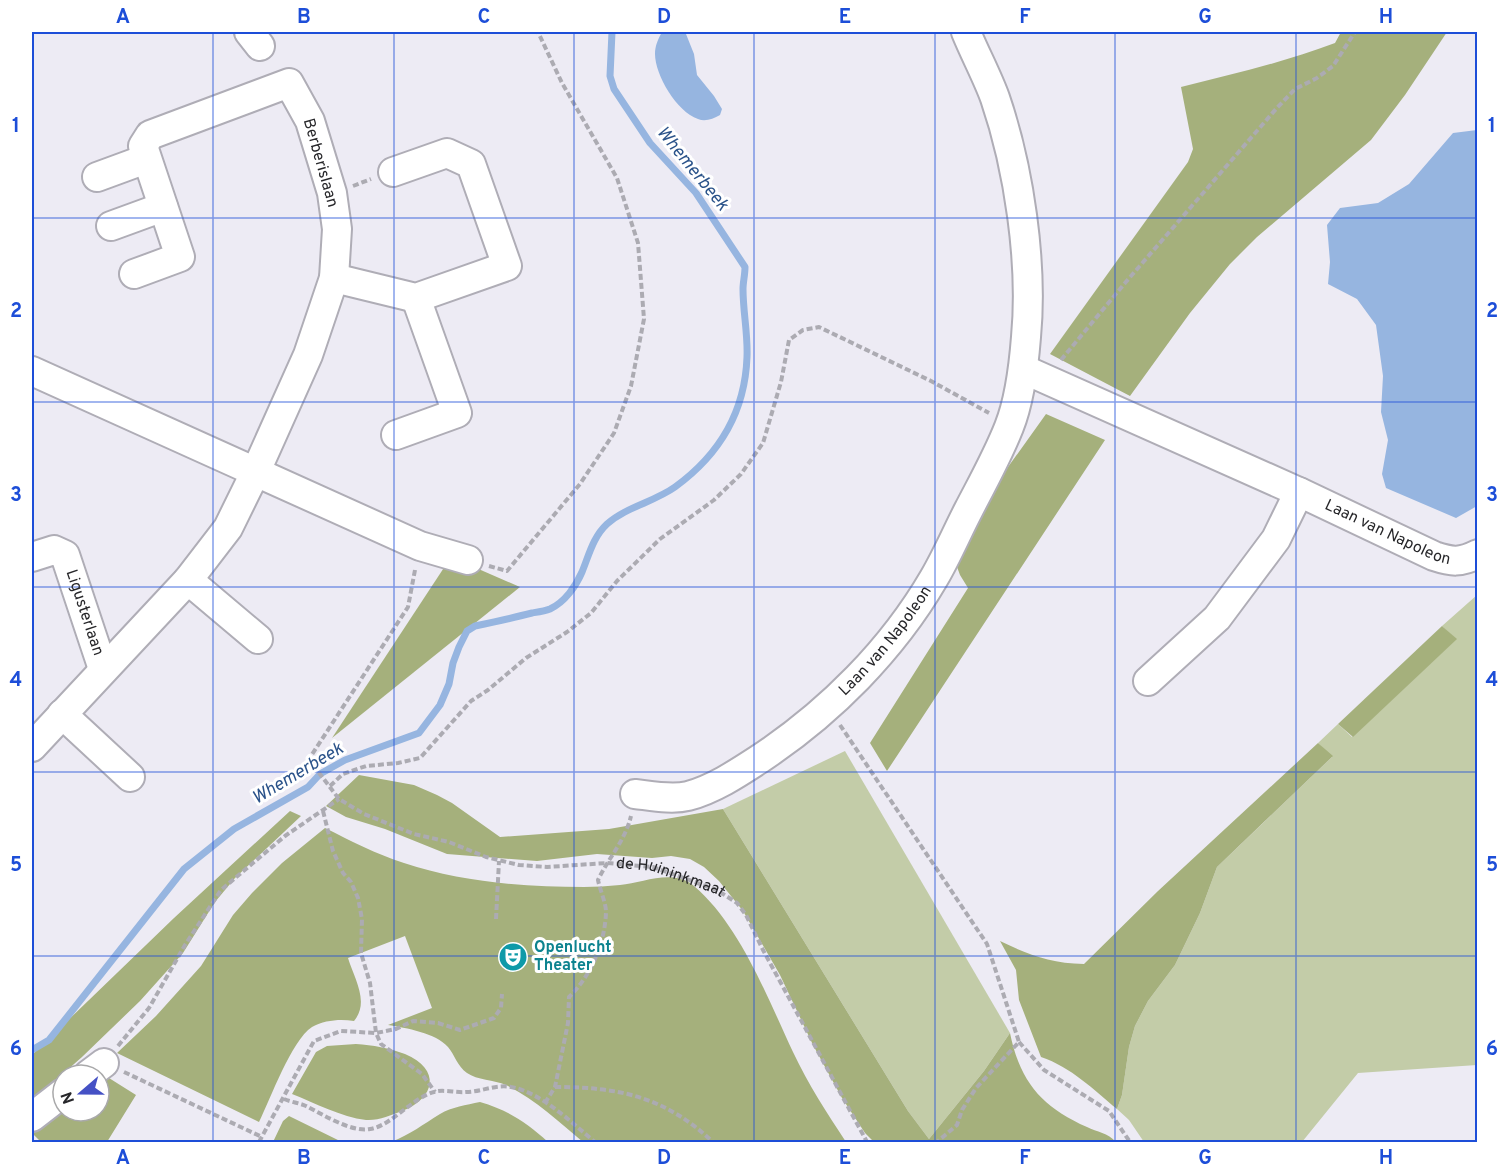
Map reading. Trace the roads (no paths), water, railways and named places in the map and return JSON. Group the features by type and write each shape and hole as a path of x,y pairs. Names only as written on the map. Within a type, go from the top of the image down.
{"street":[{"name":"Laan van Napoleon","path":"635,794 686,797 710,788 740,772 775,748 828,707 884,648 917,605 948,552 1034,374 1027,268 1012,161 994,98 966,32"},
{"name":"Berberislaan","path":"146,159 143,146 150,135 289,83 310,121 332,193 337,229 334,278 308,355 256,471"},
{"path":"334,278 416,298 507,266 471,164 447,153 393,172"},
{"path":"97,177 146,159 180,257 134,274"},
{"path":"111,226 163,207"},
{"path":"396,435 457,413 416,298"},
{"path":"32,371 420,546 468,560"},
{"name":"Laan van Napoleon","path":"1034,374 1299,492 1434,556 1449,561 1464,561 1478,554"},
{"name":"Ligusterlaan","path":"32,747 188,580 228,528 256,471"},
{"path":"1148,681 1217,618 1276,539 1299,492"},
{"name":"Ligusterlaan","path":"32,557 54,550 65,555 103,669"},
{"path":"188,580 258,639"},
{"path":"62,714 130,777"},
{"path":"32,1117 51,1102"}],"water":[{"path":"662,32 684,32 686,34 694,54 697,75 722,109 720,115 709,120 698,119 682,109 675,101 663,82 656,63 656,48"},
{"path":"1477,130 1477,506 1456,518 1386,488 1382,474 1388,440 1381,412 1383,376 1376,325 1357,299 1328,284 1330,262 1327,225 1340,208 1378,203 1409,184 1453,133"}],"waterway":[{"name":"Whemerbeek","path":"32,1050 49,1040 184,869 234,829 308,787 320,774 345,760 419,733 440,705 449,684 453,663 467,631 475,626 548,610 555,606 577,583 602,529 623,513 658,497 691,475 717,447 727,431 735,414 745,377 747,357 743,289 745,267 696,193 650,143 614,89 610,76 612,32"}],"place":[{"name":"Openlucht Theater","path":"513,957"}]}
